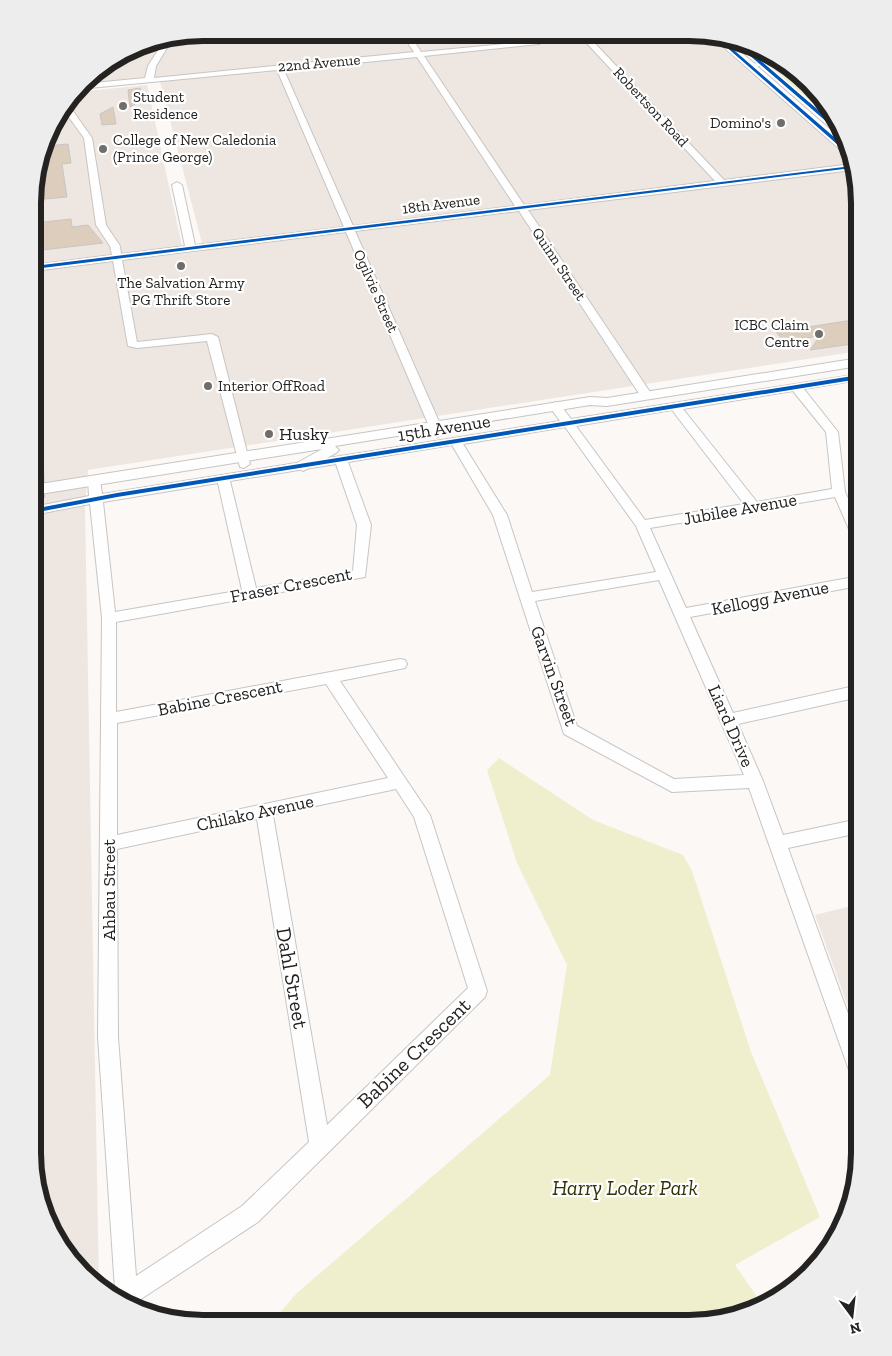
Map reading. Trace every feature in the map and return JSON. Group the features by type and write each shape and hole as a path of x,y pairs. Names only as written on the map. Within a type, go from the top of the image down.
{"main road":[{"path":"728,46 839,143"},
{"path":"750,54 828,120"},
{"name":"15th Avenue","path":"41,496 95,489 243,460 436,429 561,415 595,408 608,402 646,395 851,363"},
{"name":"15th Avenue","path":"243,460 336,455 436,429"},
{"path":"304,466 336,455"}],"street":[{"name":"22nd Avenue","path":"91,86 540,41"},
{"name":"Robertson Road","path":"589,41 722,183"},
{"name":"Quinn Street","path":"411,42 646,395"},
{"path":"149,80 152,66 164,46"},
{"path":"750,66 770,63"},
{"name":"Ogilvie Street","path":"279,67 436,429"},
{"path":"70,112 88,138 101,225 115,246 132,344 212,337 243,460"},
{"name":"18th Avenue","path":"41,267 847,168"},
{"path":"177,186 191,248"},
{"name":"15th Avenue","path":"336,455 456,442 561,415 675,406 851,378"},
{"path":"796,387 832,432 839,492 851,518"},
{"path":"675,406 753,506"},
{"name":"Liard Drive","path":"561,415 642,525 755,781 779,843 850,1045"},
{"name":"Garvin Street","path":"456,442 500,515 570,730 672,786 755,781"},
{"name":"Fraser Crescent","path":"109,618 360,574 364,525 336,455"},
{"name":"15th Avenue","path":"95,489 223,479 304,466"},
{"path":"223,479 250,594"},
{"name":"Ahbau Street","path":"95,489 109,618 110,843 108,1037 125,1294"},
{"name":"Jubilee Avenue","path":"642,525 839,492"},
{"path":"527,598 663,575"},
{"name":"Kellogg Avenue","path":"681,614 851,583"},
{"name":"Babine Crescent","path":"109,719 400,664"},
{"name":"Babine Crescent","path":"128,1296 250,1214 478,991 422,815 330,678"},
{"path":"729,720 850,693"},
{"name":"Chilako Avenue","path":"110,843 400,782"},
{"name":"Dahl Street","path":"264,811 320,1145"},
{"path":"779,843 850,828"}],"shaded area":[{"path":"689,41 718,45 843,154 848,172 851,203 851,352 88,470 85,508 99,1276 75,1251 63,1234 54,1215 44,1184 41,1153 41,270 204,251 159,78 93,84 122,63 141,54 172,44 193,42"},
{"name":"College of New Caledonia (Prince George)","path":"147,85 182,246 41,264 41,203 47,161 63,122 86,91"},
{"path":"850,906 850,1012 815,915"}],"green space":[{"path":"750,54 770,63 787,75 803,89 827,120"},
{"name":"Harry Loder Park","path":"499,758 593,820 683,855 692,871 751,1052 820,1217 735,1265 758,1299 720,1312 689,1315 278,1315 296,1294 550,1075 567,965 517,863 487,770"}],"building":[{"path":"140,88 142,100 130,107 128,90"},
{"path":"113,107 116,124 102,125 100,114"},
{"path":"68,144 71,163 62,164 67,197 41,199 47,161 52,145"},
{"path":"71,219 72,227 88,225 103,243 41,250 41,222"},
{"name":"ICBC Claim Centre","path":"851,320 851,344 810,350 820,336 784,341 776,332"}],"cycle path":[{"path":"728,46 839,143"},
{"path":"750,54 828,120"},
{"path":"41,267 847,168"},
{"path":"41,509 117,495 851,378"}],"place":[{"name":"Student Residence","path":"123,106"},
{"name":"Domino's","path":"781,123"},
{"name":"College of New Caledonia (Prince George)","path":"103,149"},
{"name":"The Salvation Army PG Thrift Store","path":"181,266"},
{"name":"ICBC Claim Centre","path":"819,334"},
{"name":"Interior OffRoad","path":"208,386"},
{"name":"Husky","path":"269,434"}]}
